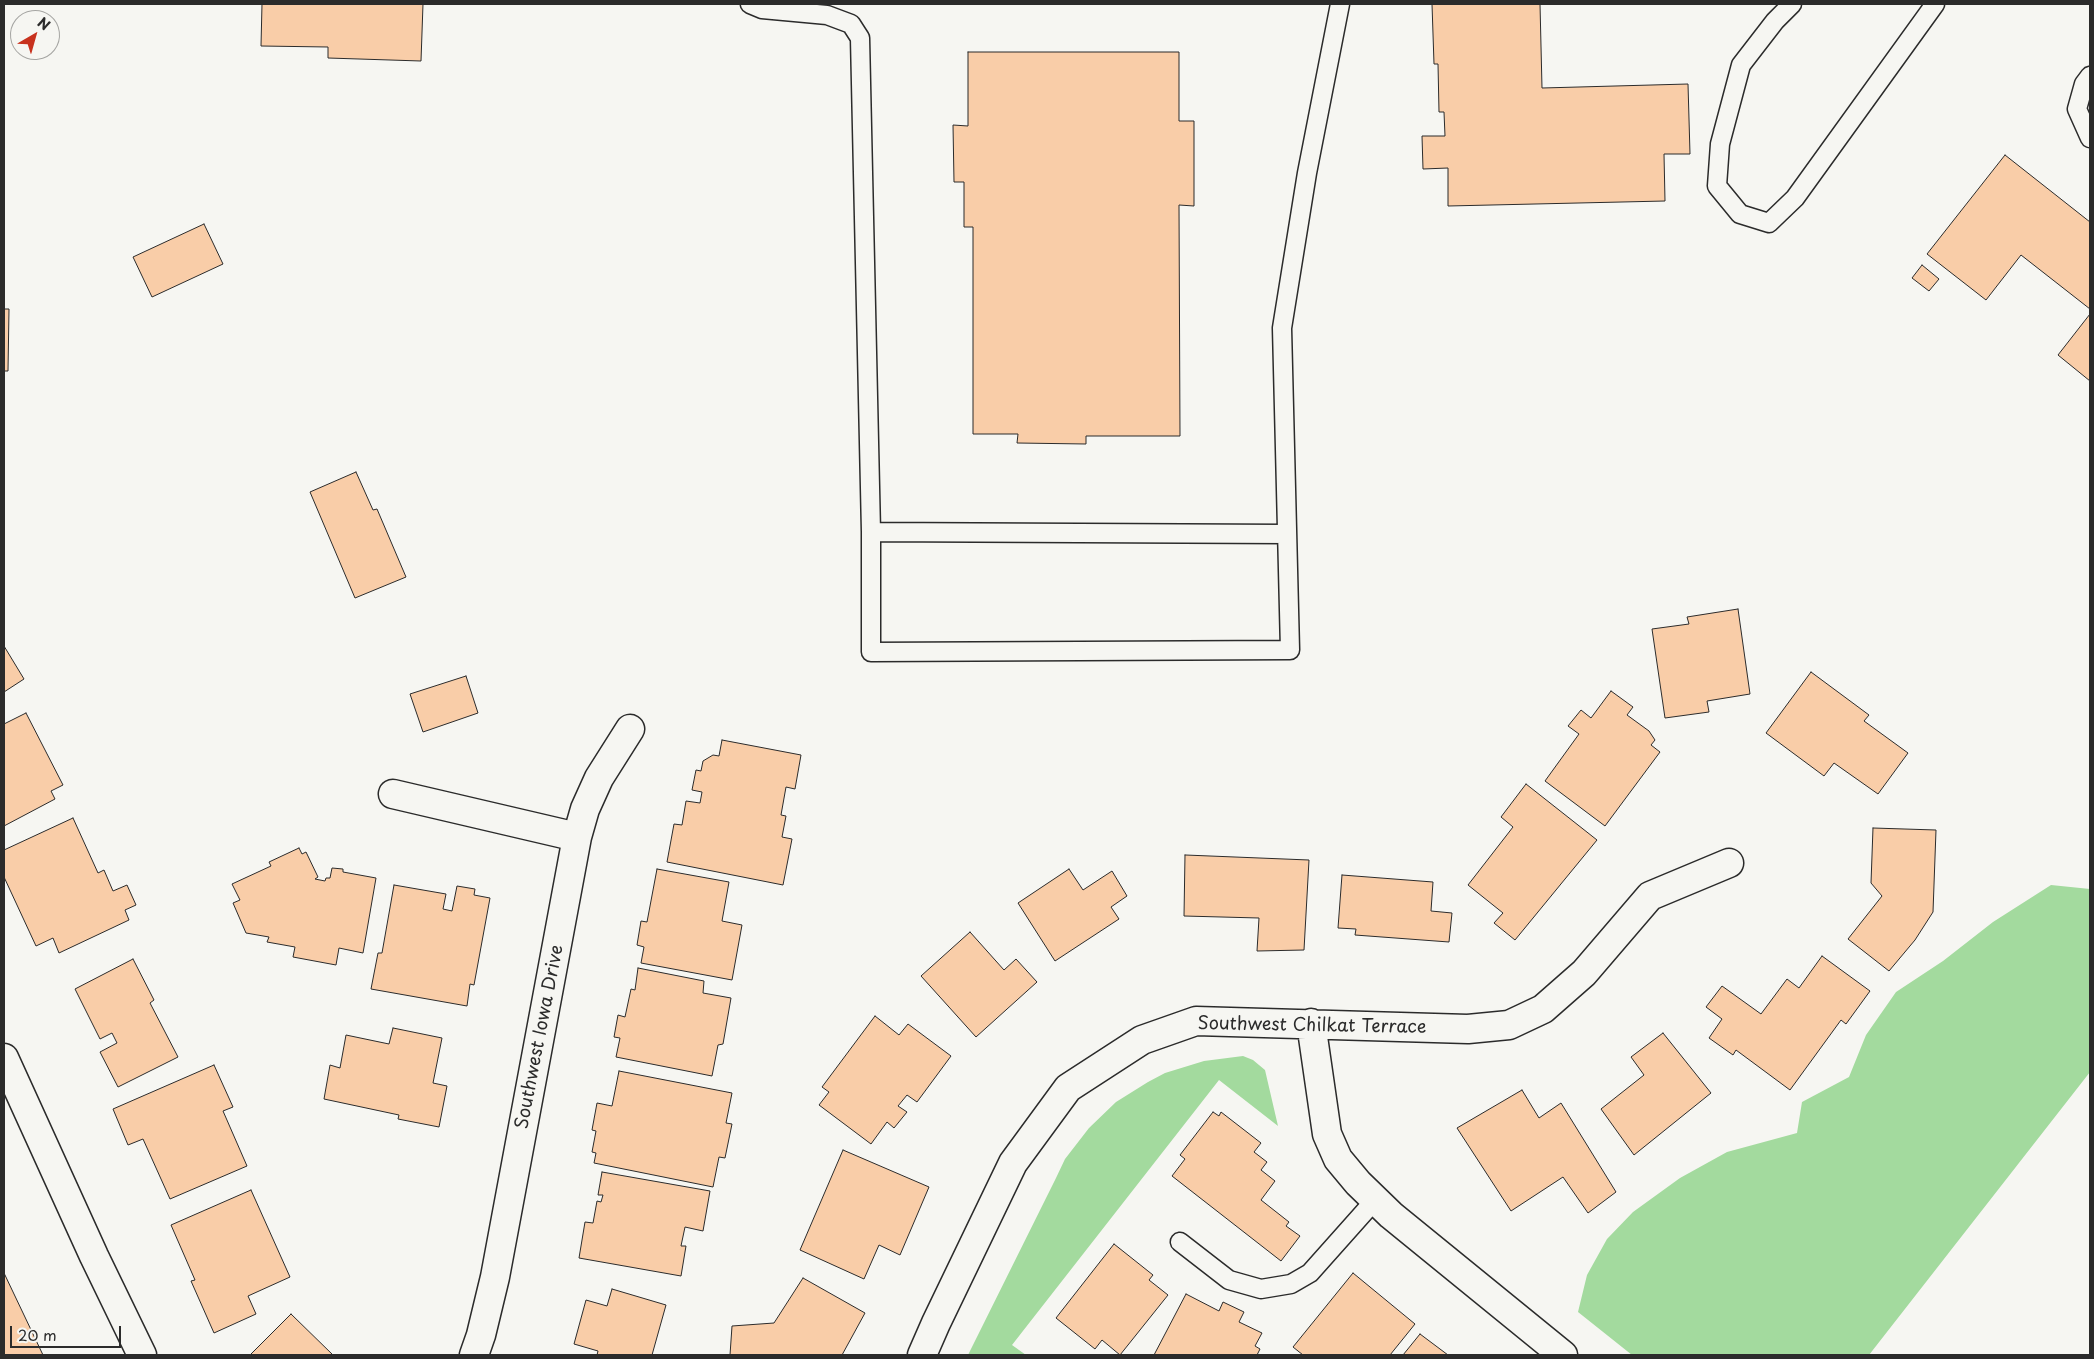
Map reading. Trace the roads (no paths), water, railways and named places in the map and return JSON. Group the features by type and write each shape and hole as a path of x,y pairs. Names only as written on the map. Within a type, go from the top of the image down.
{"street":[{"name":"Southwest Iowa Drive","path":"474,1355 481,1335 495,1277 577,837 585,809 599,778 630,729"},
{"path":"393,794 577,837"},
{"name":"Southwest Chilkat Terrace","path":"922,1355 1013,1163 1068,1088 1142,1040 1196,1021 1468,1029 1509,1024 1543,1009 1584,973 1650,896 1729,863"},
{"path":"1311,1023 1327,1134 1338,1160 1358,1184 1375,1200 1563,1355"},
{"path":"4,1058 94,1256 142,1355"}],"lane":[{"path":"750,4 762,9 827,15 850,24 860,38 871,532 871,652 1290,650 1282,328 1307,173 1340,4"},
{"path":"1792,4 1741,65 1720,144 1717,186 1740,214 1769,223 1795,198 1934,4"},
{"path":"2090,76 2084,84 2077,109 2090,138"},
{"path":"871,532 1287,534"},
{"path":"1180,1242 1230,1280 1261,1289 1291,1284 1310,1273 1375,1200"}]}
